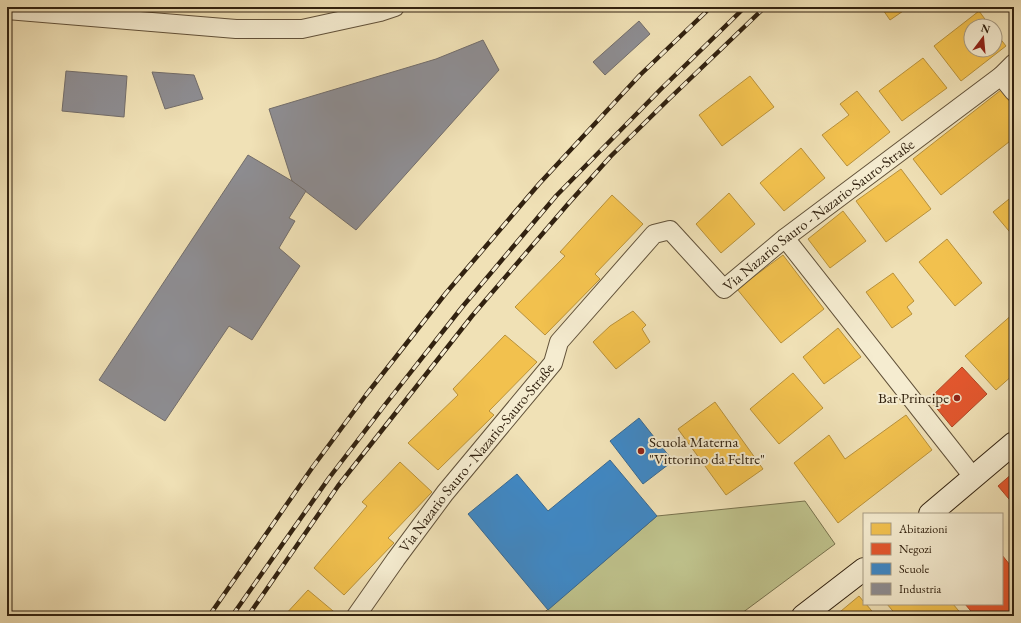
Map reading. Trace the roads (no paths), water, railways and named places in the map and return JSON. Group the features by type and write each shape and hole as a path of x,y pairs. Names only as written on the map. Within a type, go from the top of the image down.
{"street":[{"path":"7,10 243,29 302,29 380,12 395,7"},
{"path":"1008,70 1014,92"},
{"name":"Via Nazario Sauro - Nazario-Sauro-Straße","path":"356,616 445,492 553,364 559,342 654,234 670,230 724,289 785,238 1008,70"},
{"path":"785,238 974,478"},
{"path":"931,513 1014,443"},
{"path":"803,616 863,570"}],"railway":[{"path":"209,616 312,468 366,395 446,293 539,184 640,75 711,7"},
{"path":"232,616 329,478 463,306 556,196 660,90 745,7"},
{"path":"248,616 338,486 472,316 611,156 765,7"}],"place":[{"name":"Bar Principe","path":"957,398"},
{"name":"Scuola Materna \"Vittorino da Feltre\"","path":"641,451"}]}
